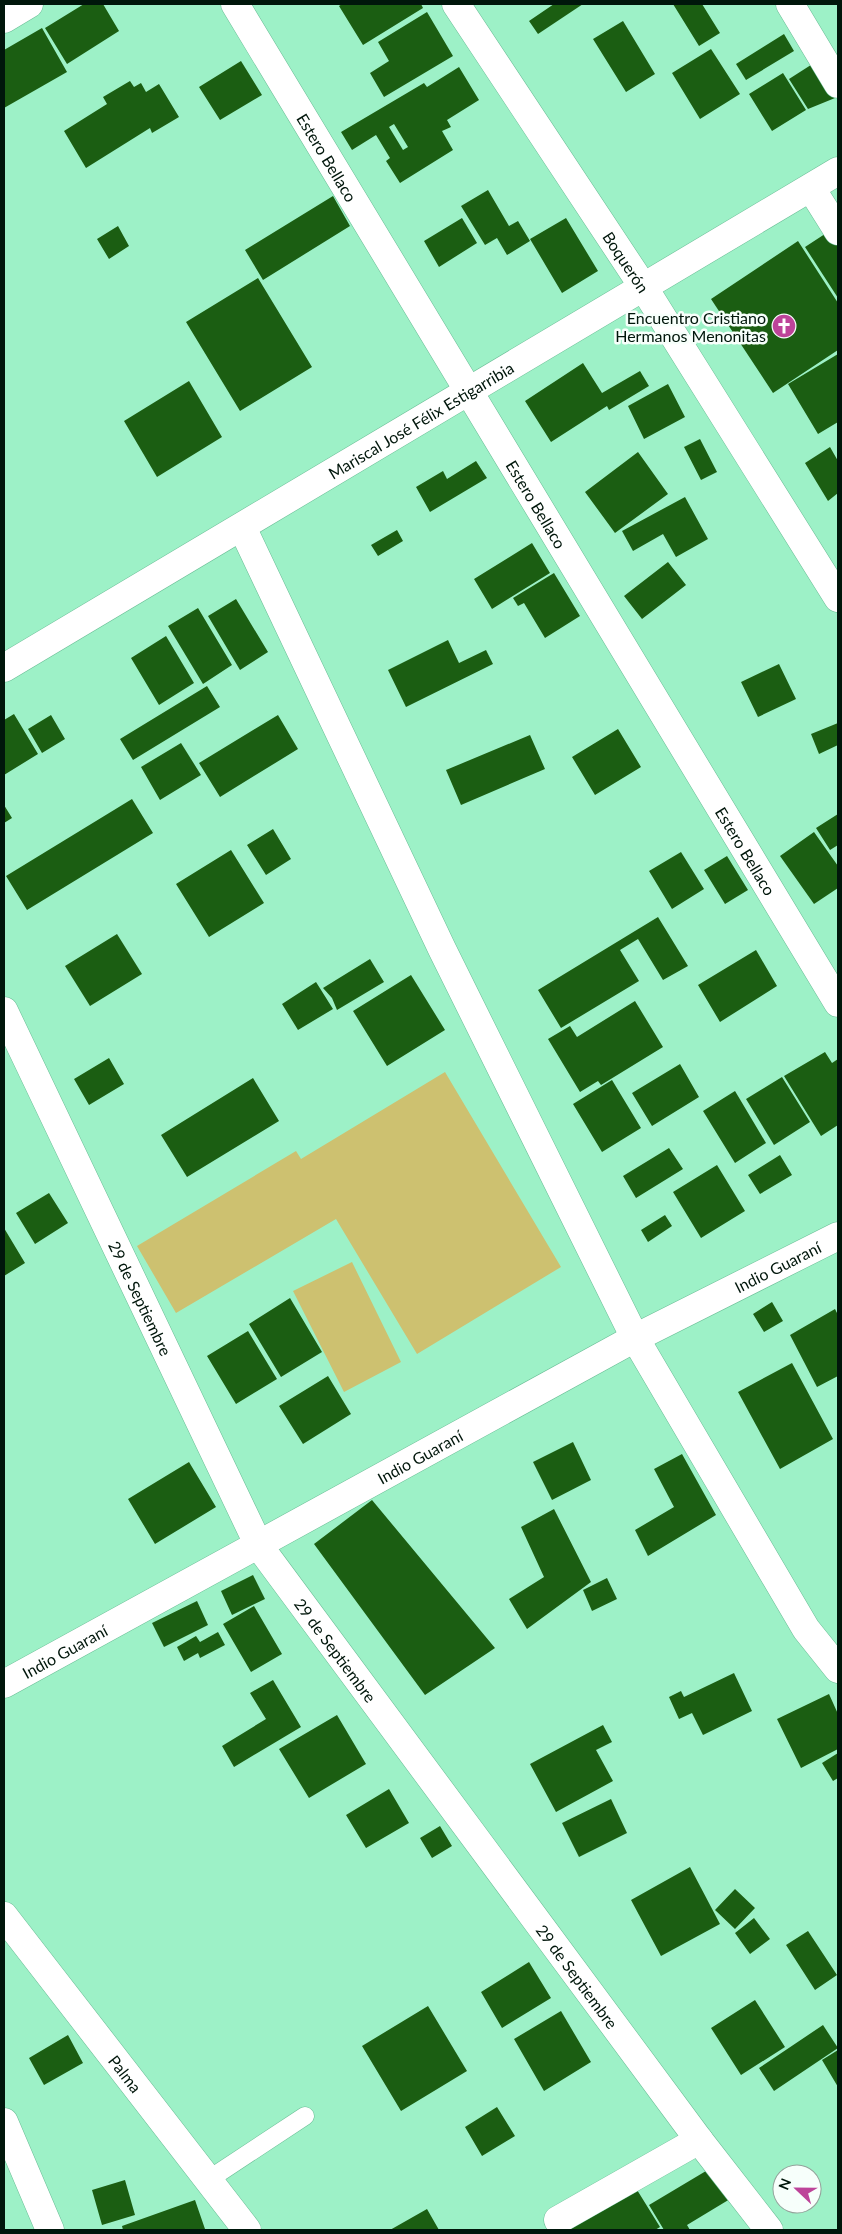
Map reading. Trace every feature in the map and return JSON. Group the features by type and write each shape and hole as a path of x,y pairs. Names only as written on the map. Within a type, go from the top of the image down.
{"street":[{"path":"4,19 28,4"},
{"name":"Estero Bellaco","path":"235,4 838,1003"},
{"name":"Boquerón","path":"456,4 644,288 838,598"},
{"path":"790,4 838,84"},
{"name":"Mariscal José Félix Estigarribia","path":"4,668 838,172"},
{"path":"811,188 838,231"},
{"path":"242,527 442,949 634,1338 806,1628 838,1669"},
{"name":"29 de Septiembre","path":"4,1011 259,1546 699,2140 769,2230"},
{"name":"Indio Guaraní","path":"4,1684 259,1546 634,1338 838,1236"},
{"name":"Palma","path":"4,1916 247,2230"},
{"path":"4,2122 50,2230"},
{"path":"557,2225 699,2140"}],"lane":[{"path":"208,2180 305,2116"}],"shaded area":[{"path":"445,1072 561,1267 417,1354 336,1219 176,1313 137,1246 296,1151 301,1159"},
{"path":"352,1262 401,1362 344,1392 293,1291"}],"building":[{"path":"84,4 103,4 119,31 67,64 45,28"},
{"path":"342,4 421,4 423,8 363,45 339,6"},
{"path":"554,4 583,4 538,34 529,21"},
{"path":"673,4 702,4 720,33 699,46"},
{"path":"427,12 453,56 384,97 370,73 389,61 378,42"},
{"path":"623,21 655,74 626,92 593,39"},
{"path":"42,28 67,72 4,108 4,50"},
{"path":"784,34 794,51 746,80 736,64"},
{"path":"711,49 740,94 700,119 672,73"},
{"path":"241,61 262,95 220,120 199,87"},
{"path":"814,63 835,98 808,109 789,79"},
{"path":"459,67 479,100 447,120 451,127 442,131 453,150 400,183 386,161 390,158 376,135 352,150 341,132 424,83 427,87","holes":["394,124 408,147 403,150 389,127"]},
{"path":"783,73 806,110 772,131 749,94"},
{"path":"130,81 134,87 141,83 146,92 159,84 179,117 152,133 150,128 86,168 64,131 107,104 103,97"},
{"path":"488,190 509,226 518,221 530,241 507,255 497,238 485,245 461,206"},
{"path":"333,196 350,226 263,280 245,250"},
{"path":"462,218 477,243 439,267 424,241"},
{"path":"566,218 598,271 562,293 530,239"},
{"path":"118,226 129,246 109,259 97,239"},
{"path":"831,230 838,241 838,298 805,247"},
{"name":"Encuentro Cristiano Hermanos Menonitas","path":"798,241 838,303 838,350 773,393 711,299"},
{"path":"258,278 312,367 240,411 186,322"},
{"path":"838,354 838,422 818,434 788,384"},
{"path":"583,363 602,393 640,371 649,386 609,410 607,406 551,442 525,401"},
{"path":"189,381 222,437 157,477 124,421"},
{"path":"668,384 685,417 644,439 628,406"},
{"path":"700,439 717,472 701,480 684,447"},
{"path":"830,447 838,461 838,493 828,501 805,463"},
{"path":"638,452 668,494 615,533 585,492"},
{"path":"476,461 487,478 430,512 416,487 443,471 447,479"},
{"path":"685,497 708,539 676,557 663,534 633,551 622,531"},
{"path":"397,530 403,541 378,556 371,545"},
{"path":"532,543 550,573 492,609 474,579"},
{"path":"668,562 686,585 642,619 624,596"},
{"path":"554,573 580,616 545,638 524,603 518,606 513,598"},
{"path":"236,599 268,652 240,670 208,616"},
{"path":"198,608 232,665 203,684 168,626"},
{"path":"166,636 194,683 159,705 131,658"},
{"path":"448,640 459,663 486,650 493,664 406,707 388,670"},
{"path":"779,664 796,699 758,717 741,682"},
{"path":"207,686 220,707 133,760 120,739"},
{"path":"14,714 38,754 4,775 4,720"},
{"path":"51,715 65,739 42,753 28,729"},
{"path":"278,715 298,749 220,797 199,763"},
{"path":"838,723 838,745 819,754 811,734"},
{"path":"618,729 641,767 595,795 572,757"},
{"path":"530,735 545,769 461,805 446,770"},
{"path":"181,743 201,775 160,800 141,767"},
{"path":"132,799 153,833 27,910 6,876"},
{"path":"4,805 12,818 4,823"},
{"path":"838,814 838,845 830,850 816,828"},
{"path":"273,829 291,859 266,875 247,845"},
{"path":"814,832 838,866 838,888 814,904 780,856"},
{"path":"231,850 264,903 209,937 176,884"},
{"path":"681,852 704,889 672,909 649,871"},
{"path":"727,856 748,890 725,904 704,870"},
{"path":"658,917 688,966 663,980 638,939 620,950 639,981 561,1028 538,990"},
{"path":"117,934 142,974 90,1006 65,966"},
{"path":"756,950 777,986 720,1022 698,985"},
{"path":"370,959 384,982 337,1010 332,998 323,988"},
{"path":"411,975 445,1030 387,1066 353,1011"},
{"path":"316,982 333,1009 298,1030 282,1004"},
{"path":"635,1001 663,1047 601,1085 598,1081 580,1092 548,1039 570,1026 577,1037"},
{"path":"825,1052 832,1063 838,1059 838,1125 821,1136 784,1076"},
{"path":"109,1058 124,1084 89,1105 74,1079"},
{"path":"680,1064 699,1097 652,1126 632,1093"},
{"path":"782,1077 810,1122 774,1145 746,1099"},
{"path":"253,1078 279,1121 187,1177 161,1135"},
{"path":"612,1080 641,1128 602,1152 573,1104"},
{"path":"735,1091 766,1143 735,1163 703,1111"},
{"path":"669,1148 683,1169 636,1198 623,1176"},
{"path":"780,1155 792,1175 760,1194 748,1175"},
{"path":"717,1165 745,1211 701,1238 673,1192"},
{"path":"49,1193 68,1223 35,1244 16,1213"},
{"path":"665,1215 672,1226 648,1242 641,1230"},
{"path":"4,1228 25,1263 4,1276"},
{"path":"290,1298 322,1352 281,1377 249,1324"},
{"path":"772,1302 783,1321 764,1332 753,1314"},
{"path":"835,1309 838,1315 838,1376 817,1387 790,1335"},
{"path":"248,1331 277,1379 236,1404 207,1356"},
{"path":"792,1363 833,1439 780,1469 738,1392"},
{"path":"328,1376 351,1414 303,1444 279,1406"},
{"path":"573,1442 591,1480 552,1500 533,1462"},
{"path":"682,1454 716,1515 648,1556 635,1530 674,1507 654,1469"},
{"path":"189,1462 216,1507 155,1544 128,1499"},
{"path":"372,1500 495,1648 425,1695 314,1544"},
{"path":"554,1509 591,1582 527,1629 509,1599 544,1577 521,1527"},
{"path":"253,1575 265,1599 232,1615 221,1591"},
{"path":"607,1578 617,1599 592,1611 583,1590"},
{"path":"197,1601 208,1625 164,1647 152,1623"},
{"path":"254,1606 282,1654 251,1672 223,1624"},
{"path":"218,1632 225,1645 200,1658 198,1653 184,1661 177,1647 196,1636 200,1642"},
{"path":"734,1673 752,1711 703,1735 692,1713 679,1719 669,1697 681,1691 684,1697"},
{"path":"273,1680 301,1727 234,1767 222,1746 266,1719 250,1693"},
{"path":"829,1694 838,1714 838,1749 801,1768 777,1719"},
{"path":"337,1715 366,1764 309,1798 279,1749"},
{"path":"603,1725 612,1742 596,1750 613,1781 556,1812 530,1764"},
{"path":"838,1753 838,1778 833,1781 822,1763"},
{"path":"389,1789 409,1823 366,1848 346,1815"},
{"path":"611,1799 627,1833 579,1857 562,1823"},
{"path":"440,1826 452,1846 432,1858 420,1838"},
{"path":"690,1867 720,1924 661,1956 631,1900"},
{"path":"735,1889 755,1908 735,1929 715,1910"},
{"path":"754,1918 770,1939 750,1954 735,1933"},
{"path":"808,1931 837,1975 815,1990 786,1945"},
{"path":"529,1962 551,1998 502,2028 481,1992"},
{"path":"755,2000 785,2047 741,2075 711,2028"},
{"path":"428,2006 467,2071 401,2111 362,2046"},
{"path":"561,2011 591,2062 544,2091 514,2039"},
{"path":"823,2025 838,2048 774,2091 759,2068"},
{"path":"68,2035 83,2063 44,2085 29,2058"},
{"path":"838,2050 838,2087 822,2060"},
{"path":"497,2107 515,2136 482,2156 465,2127"},
{"path":"711,2168 730,2199 687,2225 690,2230 664,2230 649,2205"},
{"path":"125,2180 135,2215 102,2225 92,2190"},
{"path":"634,2185 660,2227 655,2230 568,2230 566,2226"},
{"path":"195,2200 205,2229 123,2230 122,2226"},
{"path":"427,2209 439,2230 390,2230"}],"place":[{"name":"Encuentro Cristiano Hermanos Menonitas","path":"784,326"}]}
